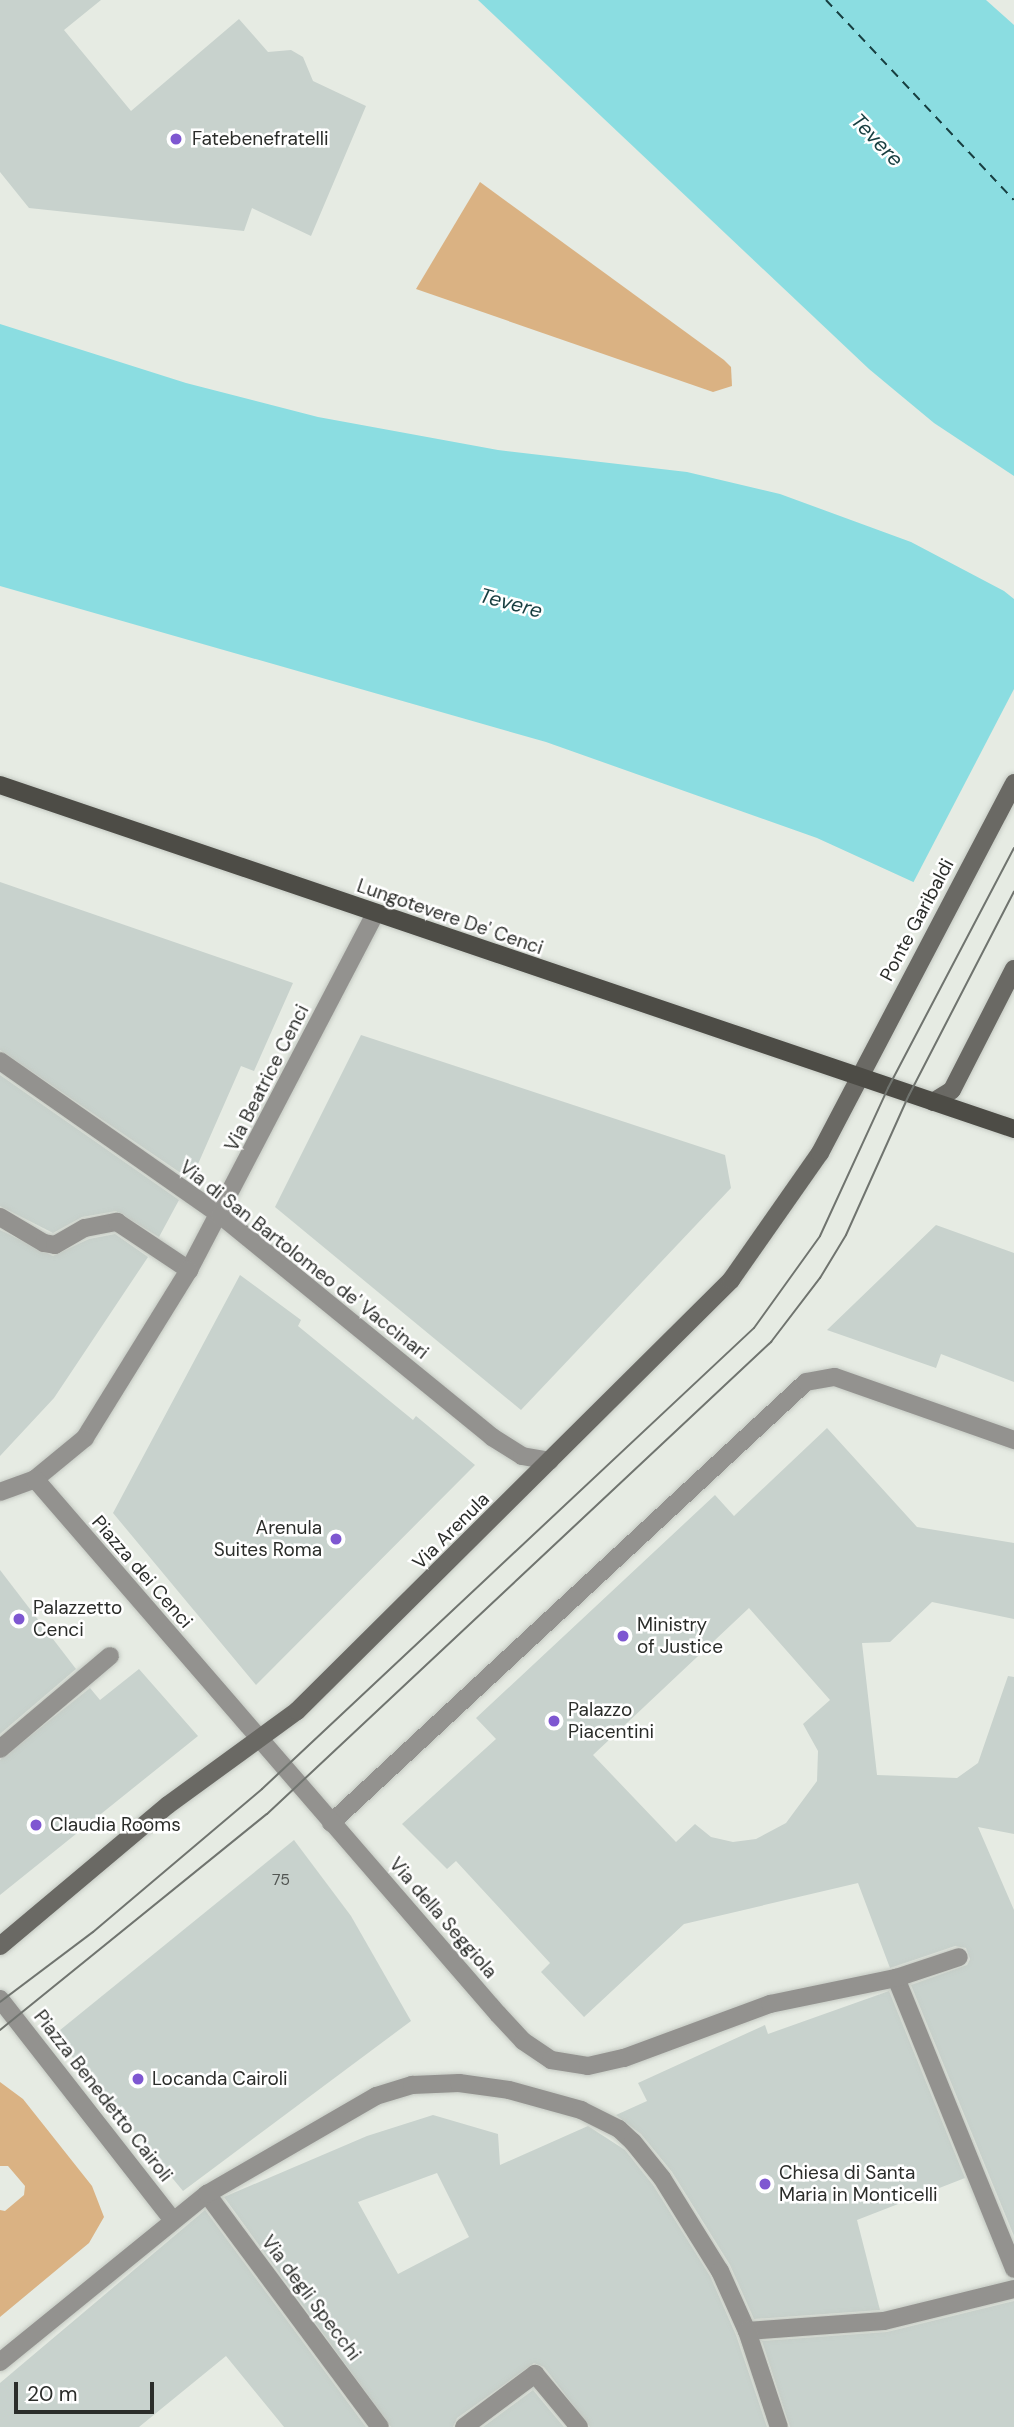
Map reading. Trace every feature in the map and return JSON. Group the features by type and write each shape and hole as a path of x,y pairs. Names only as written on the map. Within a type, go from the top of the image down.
{"main road":[{"name":"Lungotevere De' Cenci","path":"0,785 1014,1129"}],"street":[{"name":"Ponte Garibaldi","path":"859,1077 1014,782"},
{"name":"Via Beatrice Cenci","path":"35,1479 85,1437 189,1270 375,914"},
{"path":"933,1102 952,1090 1014,969"},
{"name":"Via di San Bartolomeo de' Vaccinari","path":"0,1061 220,1215 492,1437 522,1456 550,1461"},
{"name":"Via Arenula","path":"0,1946 168,1805 260,1741 380,1632 731,1280 810,1170 859,1077"},
{"path":"0,1217 44,1243 55,1245 85,1228 117,1223 189,1270"},
{"path":"331,1823 806,1382 825,1376 1014,1440"},
{"path":"0,1492 35,1479"},
{"name":"Piazza dei Cenci","path":"35,1479 260,1741"},
{"path":"0,1749 110,1656"},
{"name":"Via della Seggiola","path":"260,1741 523,2041 551,2060 570,2065 624,2058 770,2004 896,1978 959,1957"},
{"path":"896,1978 1014,2269"},
{"name":"Piazza Benedetto Cairoli","path":"0,1999 172,2219"},
{"path":"0,2362 172,2219 207,2194 376,2095 398,2087 459,2083 534,2096 603,2119 640,2150 710,2253 747,2331 779,2427"},
{"name":"Via degli Specchi","path":"207,2194 380,2427"},
{"path":"747,2331 884,2321 1014,2289"},
{"path":"464,2427 535,2375 579,2427"}],"shaded area":[{"path":"480,182 724,360 731,367 732,386 713,392 416,289"},
{"path":"0,2082 23,2099 92,2186 104,2217 89,2243 0,2317 0,2210 5,2211 24,2195 25,2186 8,2166 0,2166"}],"water":[{"name":"Tevere","path":"478,0 986,0 1014,25 1014,476 934,423 869,369"},
{"name":"Tevere","path":"0,324 186,383 318,417 498,450 687,472 780,494 911,542 1004,591 1014,599 1014,928 817,838 546,742 0,586"}],"pier":[{"path":"1014,689 1014,931 913,883"}],"building":[{"name":"Fatebenefratelli","path":"0,0 101,0 64,30 131,111 239,19 268,52 291,50 303,57 313,81 366,106 311,236 252,208 244,231 29,208 0,172"},
{"path":"0,882 293,983 254,1071 241,1066 191,1180 0,1050"},
{"path":"361,1035 725,1155 731,1188 521,1410 275,1207"},
{"path":"0,1075 179,1200 159,1237 116,1211 82,1217 53,1233 0,1206"},
{"path":"936,1225 1014,1253 1014,1382 941,1354 936,1368 827,1330"},
{"path":"0,1230 53,1256 89,1239 115,1234 148,1257 54,1398 0,1456"},
{"path":"240,1275 301,1320 298,1326 413,1420 416,1416 475,1465 256,1685 113,1513"},
{"name":"Palazzo Piacentini","path":"827,1428 917,1527 1014,1543 1014,1619 932,1602 890,1642 862,1643 877,1775 957,1778 978,1763 1008,1676 1014,1677 1014,1834 978,1827 1014,1910 1014,2236 911,1985 967,1965 970,1959 966,1948 955,1946 890,1968 858,1883 684,1924 584,2017 541,1972 550,1963 456,1861 447,1869 402,1824 496,1739 476,1718 715,1495 734,1516","holes":["749,1608 830,1700 803,1724 818,1751 817,1781 786,1823 756,1839 733,1842 711,1837 695,1824 676,1842 593,1755"]},
{"name":"Palazzetto Cenci","path":"0,1570 76,1669 0,1734"},
{"path":"139,1669 198,1736 0,1895 0,1760 90,1688 100,1700"},
{"path":"294,1840 351,1916 411,2021 183,2191 54,2035"},
{"path":"889,1991 965,2178 857,2220 880,2310 754,2319 730,2265 672,2172 641,2134 616,2115 647,2101 638,2083 765,2025 768,2034"},
{"path":"433,2115 498,2134 500,2165 588,2126 625,2150 653,2185 710,2276 736,2335 767,2427 590,2427 544,2367 534,2363 457,2418 453,2427 391,2427 224,2197 367,2136","holes":["437,2173 469,2237 398,2274 358,2202"]},
{"path":"205,2210 366,2427 284,2427 226,2356 139,2427 0,2427 0,2383"},
{"path":"1014,2301 1014,2427 790,2427 762,2341 887,2332"},
{"path":"533,2390 564,2427 483,2427"}],"ferry route":[{"path":"826,0 1014,200"}],"tram line":[{"path":"0,2002 93,1932 262,1789 754,1328 820,1236 888,1088 1014,848"},
{"path":"0,2030 267,1814 771,1342 820,1278 846,1235 909,1095 1014,892"}],"place":[{"name":"Fatebenefratelli","path":"176,139"},
{"name":"Arenula Suites Roma","path":"336,1539"},
{"name":"Palazzetto Cenci","path":"19,1619"},
{"name":"Ministry of Justice","path":"623,1636"},
{"name":"Palazzo Piacentini","path":"554,1721"},
{"name":"Claudia Rooms","path":"36,1825"},
{"name":"Locanda Cairoli","path":"138,2079"},
{"name":"Chiesa di Santa Maria in Monticelli","path":"765,2184"}]}
